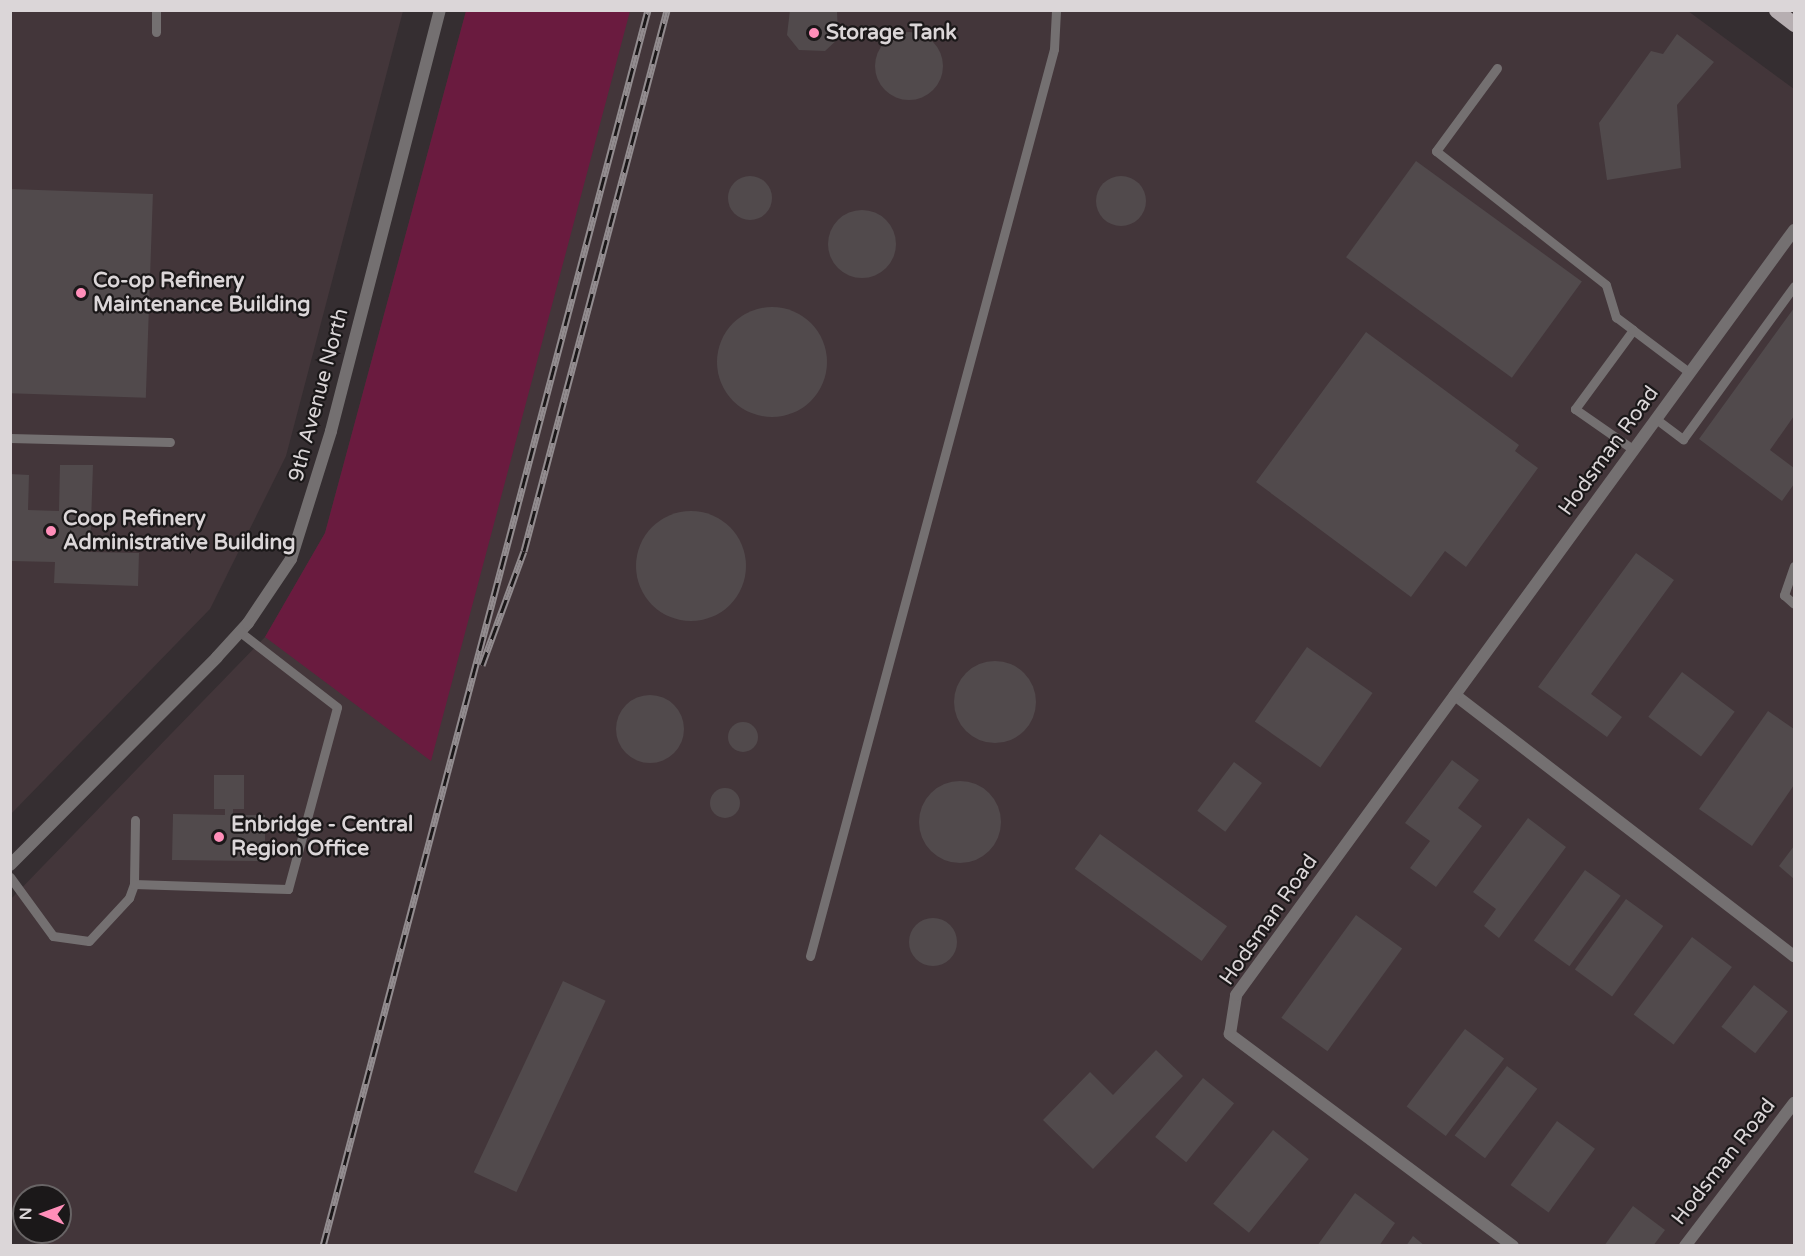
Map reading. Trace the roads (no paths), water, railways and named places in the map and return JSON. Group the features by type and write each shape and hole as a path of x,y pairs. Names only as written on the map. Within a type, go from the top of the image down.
{"main road":[{"path":"1776,10 1794,24"}],"street":[{"name":"9th Avenue North","path":"10,865 240,632 291,559 331,431 440,10"},
{"name":"Hodsman Road","path":"1513,1245 1230,1034 1236,995 1794,230"},
{"path":"1455,695 1794,956"},
{"name":"Hodsman Road","path":"1685,1245 1794,1103"}],"lane":[{"path":"156,10 156,32"},
{"path":"810,956 1054,49 1056,10"},
{"path":"1497,68 1436,151 1606,285 1616,317 1690,373"},
{"path":"1656,419 1683,439 1794,286"},
{"path":"1633,330 1575,409 1634,450"},
{"path":"10,438 170,442"},
{"path":"1794,566 1784,595 1794,604"},
{"path":"134,884 288,889 337,707 240,632"},
{"path":"10,877 53,936 89,941 129,898 134,884 135,820"}],"railway":[{"path":"323,1246 648,10"},
{"path":"482,665 524,551 667,10"}],"place":[{"name":"Storage Tank","path":"814,33"},
{"name":"Co-op Refinery Maintenance Building","path":"81,293"},
{"name":"Coop Refinery Administrative Building","path":"51,531"},
{"name":"Enbridge - Central Region Office","path":"219,837"}]}
